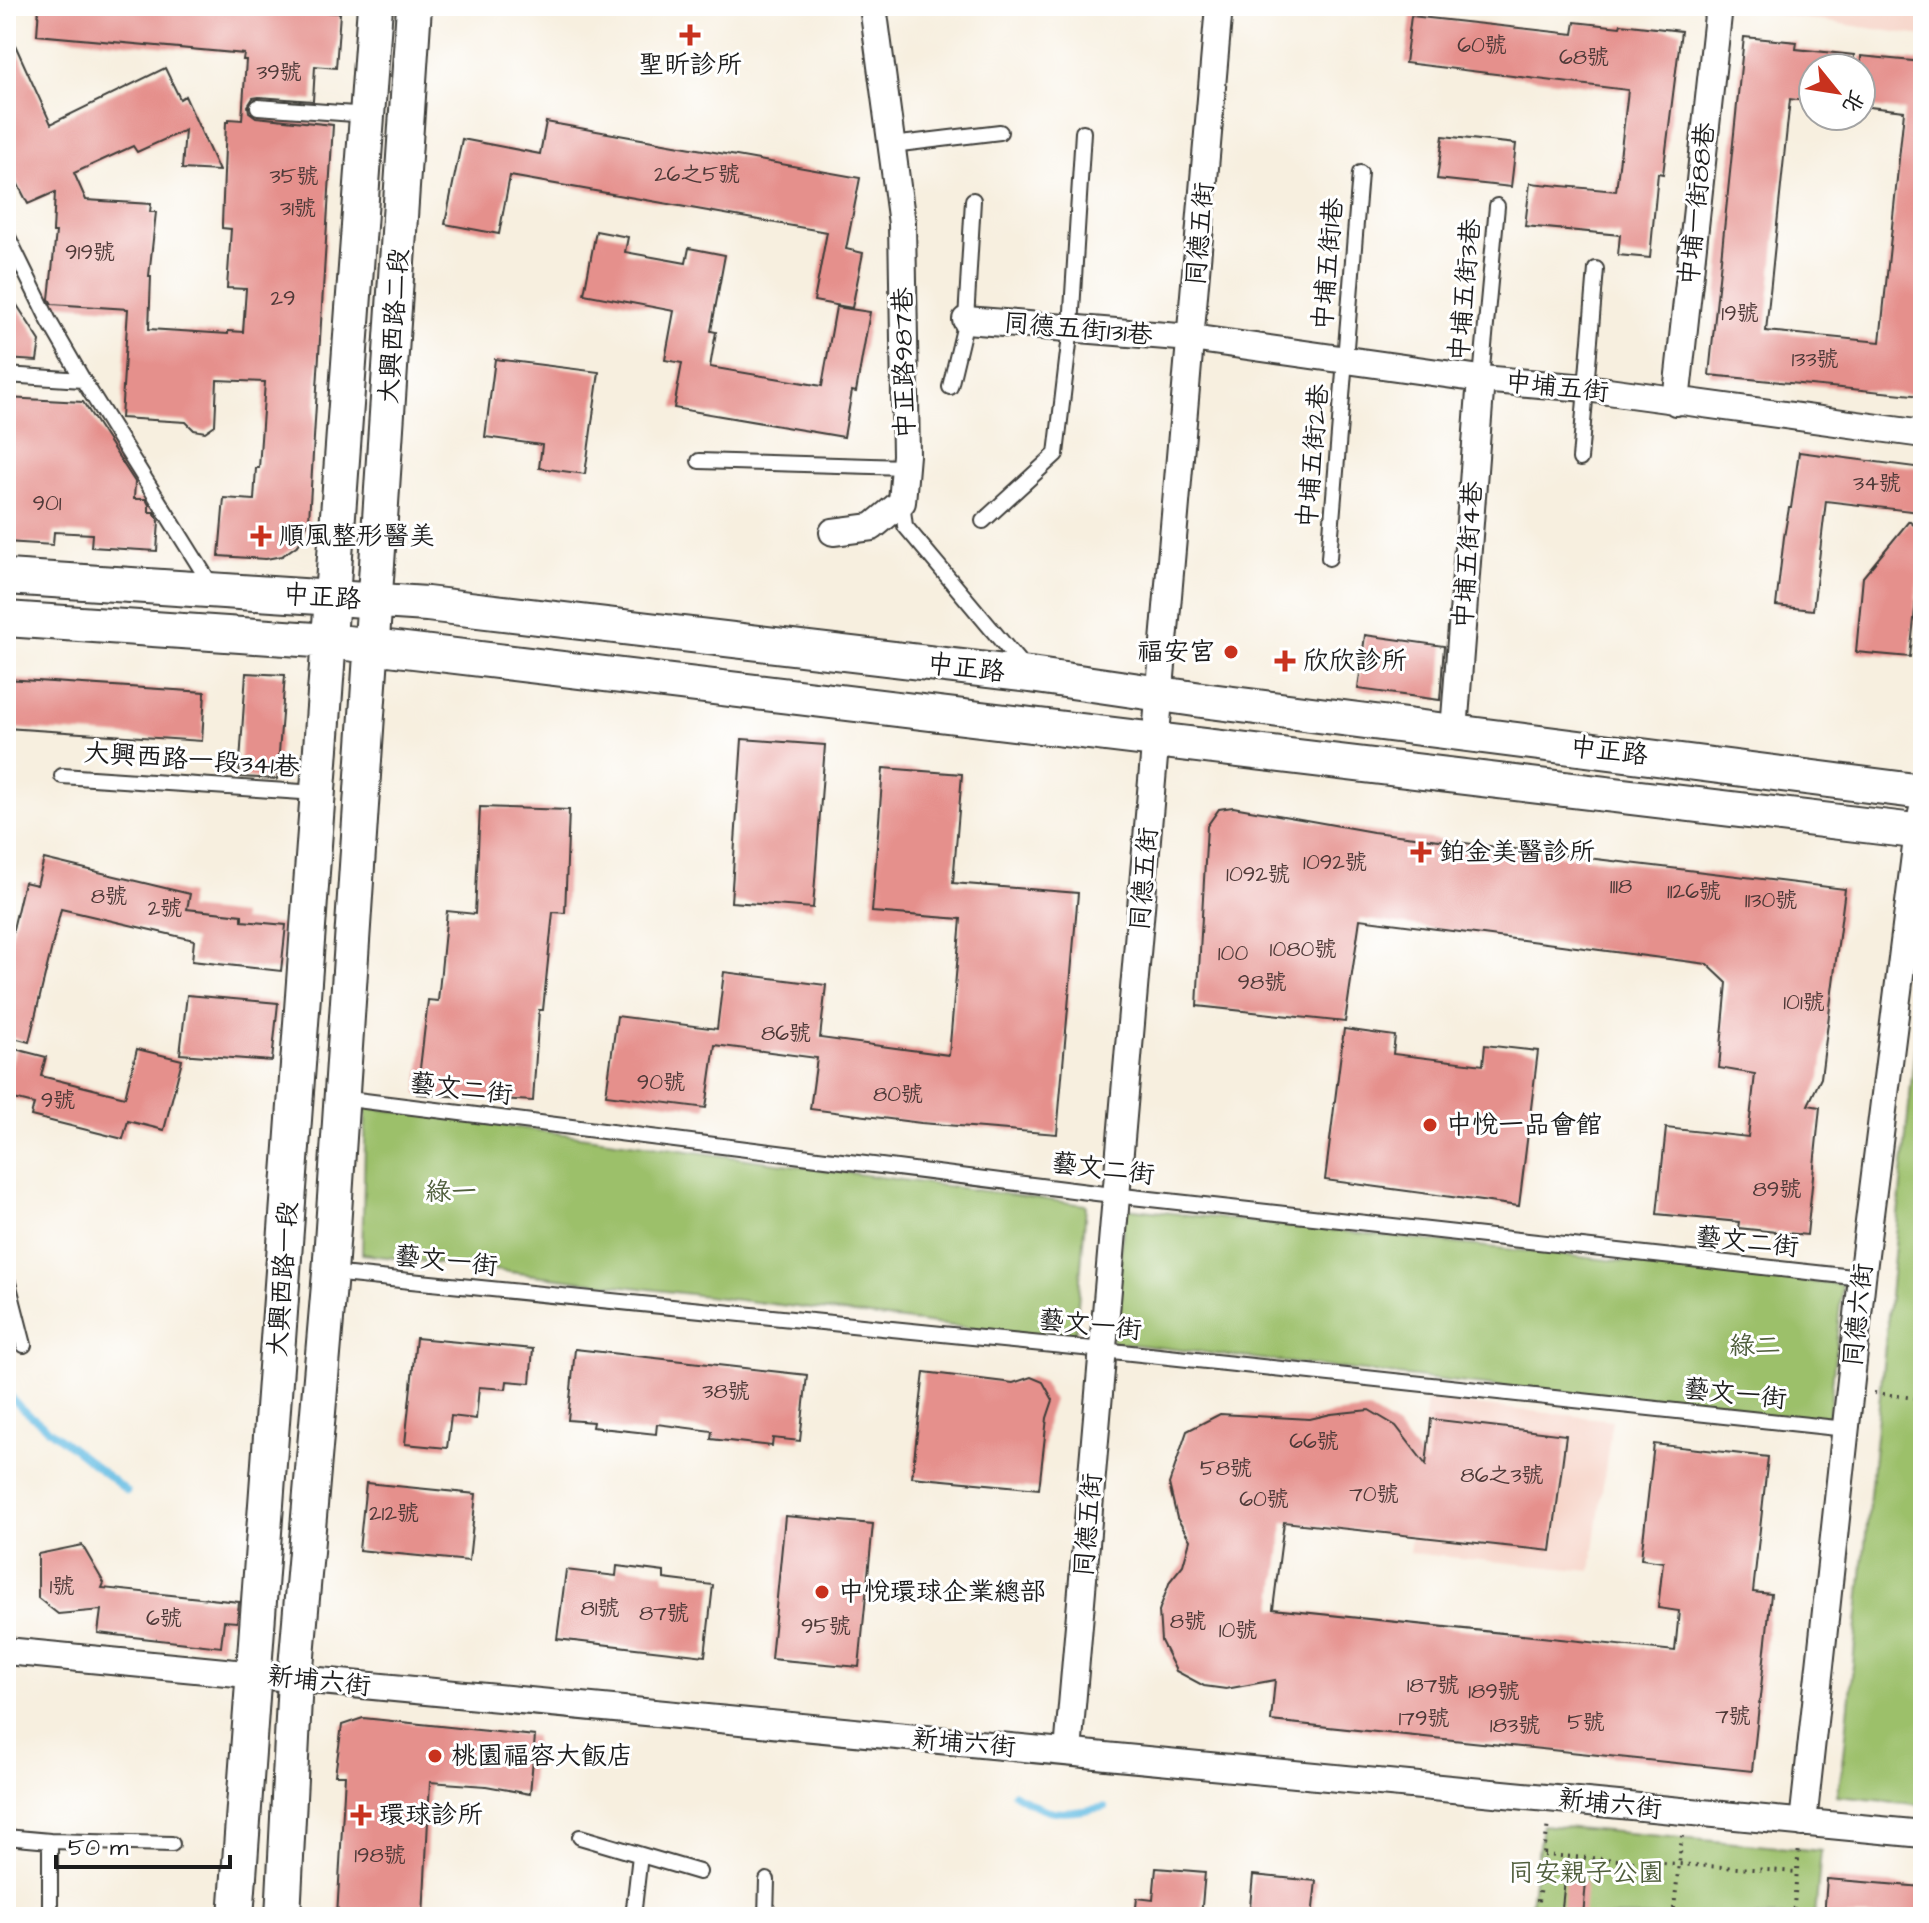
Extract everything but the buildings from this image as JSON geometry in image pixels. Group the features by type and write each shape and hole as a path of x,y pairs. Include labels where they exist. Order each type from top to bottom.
{"street":[{"name":"大興西路二段","path":"330,641 375,6"},
{"name":"大興西路二段","path":"371,646 414,6"},
{"name":"中正路987巷","path":"873,6 902,224 905,467 902,502"},
{"name":"同德五街","path":"1068,1752 1219,6"},
{"name":"中埔一街88巷","path":"1676,402 1719,6"},
{"name":"同德五街131巷","path":"966,320 1191,338"},
{"name":"中埔五街","path":"1191,338 1481,379 1586,388 1923,434"},
{"name":"中埔五街4巷","path":"1454,731 1481,379"},
{"path":"833,532 872,527 902,502"},
{"name":"中正路","path":"6,577 446,606 1030,675 1923,792"},
{"name":"中正路","path":"6,619 330,641 1156,741 1921,824"},
{"name":"大興西路一段","path":"236,1917 330,641"},
{"name":"大興西路一段","path":"283,1917 295,1679 330,1273 371,646"},
{"name":"同德六街","path":"1801,1835 1862,1278 1921,824"},
{"name":"新埔六街","path":"6,1651 1068,1752 1801,1835 1923,1834"}],"lane":[{"path":"258,107 368,115"},
{"path":"892,145 1000,132"},
{"path":"983,521 1056,454 1071,327 1083,132"},
{"name":"中埔五街1巷","path":"1345,358 1360,173"},
{"path":"950,387 966,320 973,200"},
{"name":"中埔五街3巷","path":"1481,379 1497,206"},
{"path":"6,233 49,321 83,380 214,590"},
{"path":"1580,459 1596,269"},
{"name":"中埔五街2巷","path":"1329,558 1345,358"},
{"path":"6,375 83,380"},
{"path":"699,461 905,467"},
{"name":"中正路987巷","path":"902,502 905,526 1030,675"},
{"name":"大興西路一段341巷","path":"62,776 319,793"},
{"name":"藝文二街","path":"340,1098 1116,1195 1862,1278"},
{"name":"藝文一街","path":"330,1273 1103,1350 1846,1429"},
{"path":"6,1275 24,1345"},
{"path":"6,1837 172,1844"},
{"path":"580,1837 699,1872"},
{"path":"50,1841 50,1917"},
{"path":"633,1917 640,1855"},
{"path":"766,1917 767,1880"}],"path":[{"path":"1871,1393 1923,1399"},
{"path":"1536,1917 1548,1823"},
{"path":"1793,1917 1801,1835"},
{"path":"1673,1917 1682,1836"},
{"path":"1544,1855 1797,1872"}],"shaded area":[{"path":"1923,6 1923,36 1733,8"},
{"path":"1427,1400 1612,1420 1591,1571 1409,1553"}],"green space":[{"path":"1923,966 1923,1805 1837,1796 1843,1764"},
{"name":"綠一","path":"366,1107 1086,1205 1075,1341 362,1254"},
{"name":"綠二","path":"1125,1208 1842,1285 1828,1425 1112,1342"},
{"name":"同安親子公園","path":"1542,1825 1821,1851 1815,1917 1529,1917"}],"waterway":[{"path":"6,1391 21,1408 127,1491"},
{"path":"1014,1793 1038,1807 1057,1812 1105,1807"}],"place":[{"name":"聖昕診所","path":"690,35"},
{"name":"順風整形醫美","path":"261,536"},
{"name":"福安宮","path":"1231,652"},
{"name":"欣欣診所","path":"1285,661"},
{"name":"鉑金美醫診所","path":"1421,852"},
{"name":"中悅一品會館","path":"1430,1125"},
{"name":"中悅環球企業總部","path":"822,1592"},
{"name":"桃園福容大飯店","path":"435,1756"},
{"name":"環球診所","path":"361,1815"}]}
